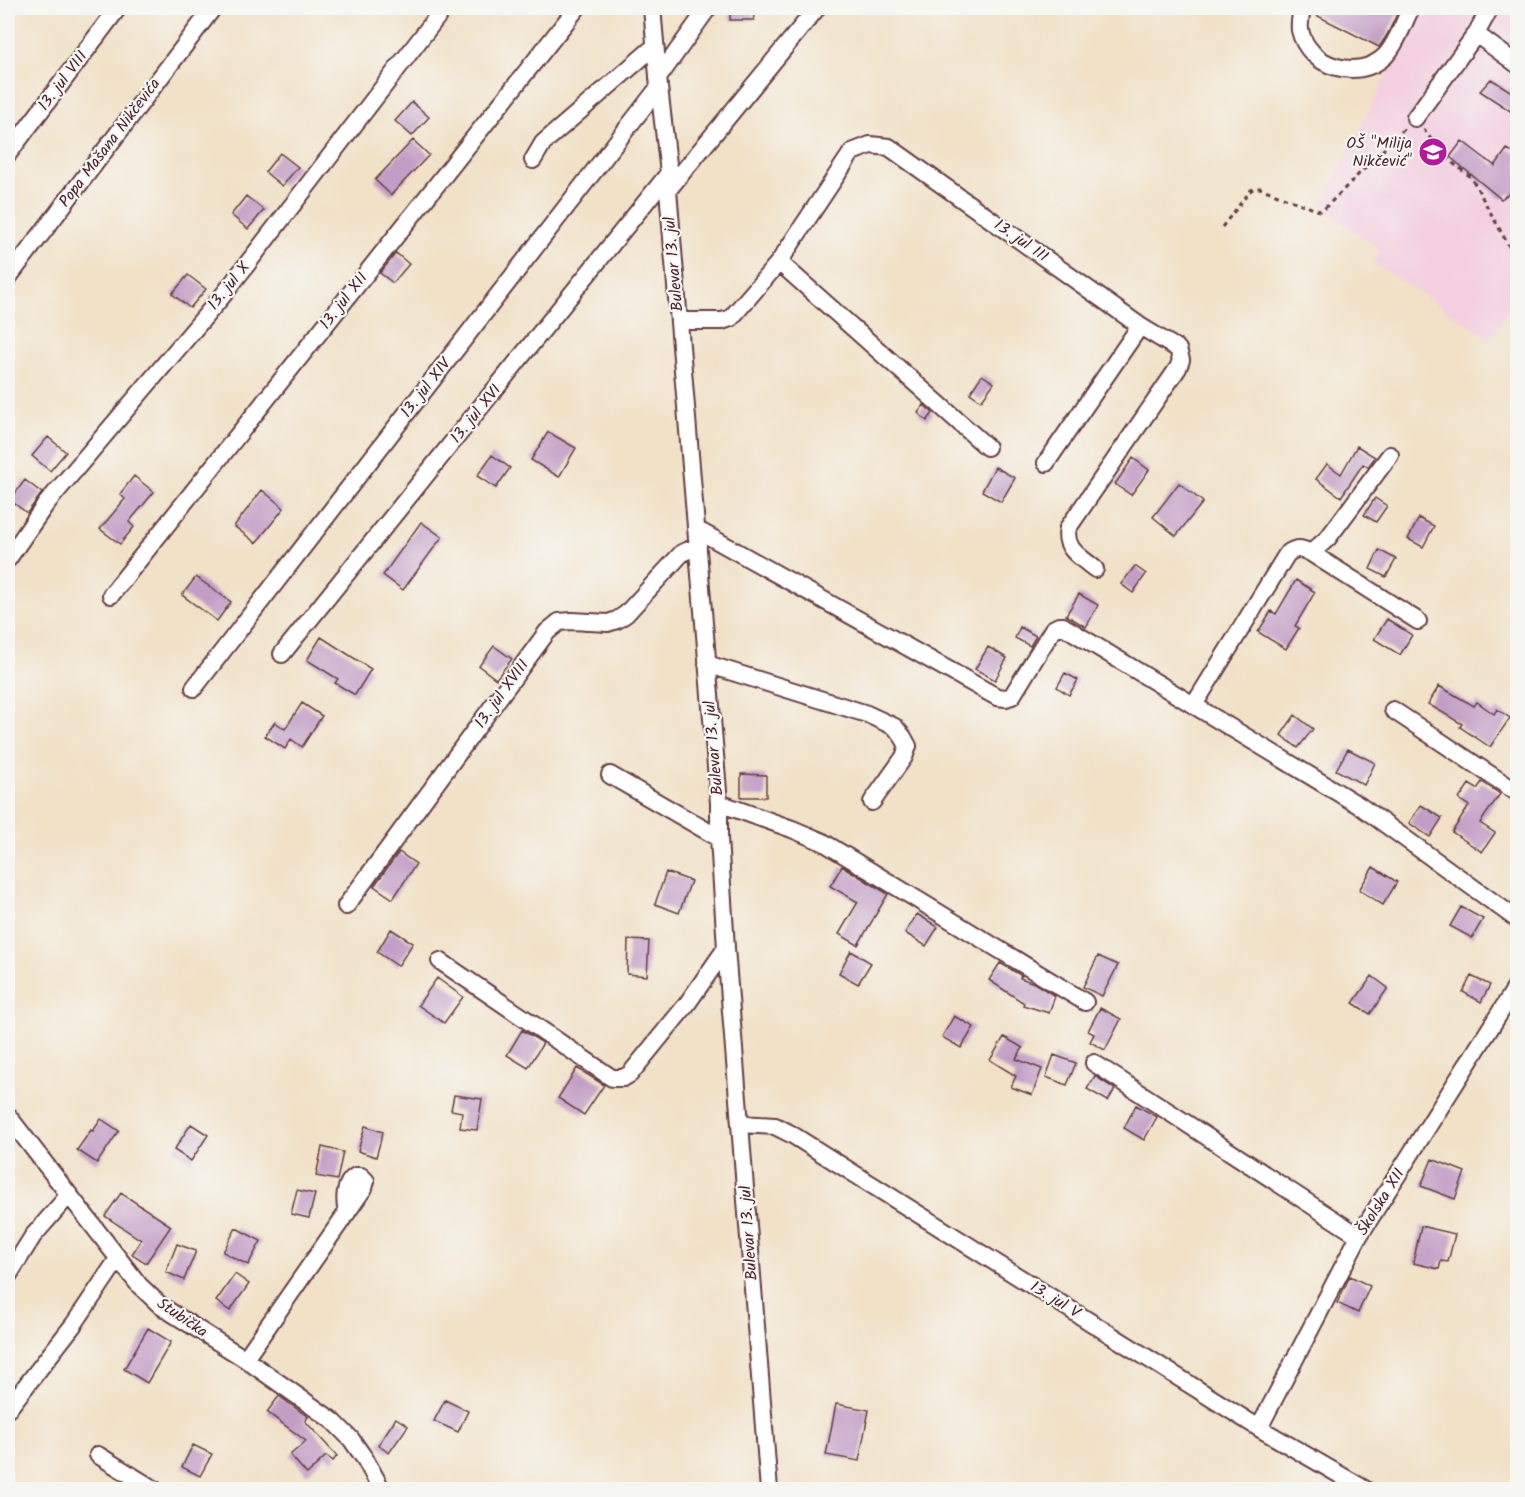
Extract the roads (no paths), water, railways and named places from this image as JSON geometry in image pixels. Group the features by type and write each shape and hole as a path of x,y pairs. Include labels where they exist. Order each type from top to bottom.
{"street":[{"name":"13. jul VIII","path":"8,154 117,8"},
{"name":"Popa Mašana Nikčevića","path":"8,279 213,8"},
{"name":"13. jul X","path":"8,559 46,504 224,294 444,8"},
{"name":"13. jul XII","path":"111,595 577,8"},
{"name":"Bulevar 13. jul","path":"652,8 669,173 668,190 719,803 726,948 769,1490"},
{"name":"13. jul XIV","path":"194,688 658,82 708,8"},
{"path":"668,190 817,8"},
{"path":"1302,8 1300,30 1310,49 1327,64 1340,69 1352,70 1363,69 1385,57 1391,50 1411,8"},
{"path":"1415,118 1476,34 1490,8"},
{"path":"1476,34 1518,65"},
{"path":"533,160 543,143 655,46"},
{"name":"13. jul III","path":"679,321 722,321 731,318 779,262 852,152 870,145 889,147 1140,326 1178,349 1181,360 1178,368 1068,528 1066,537 1072,550 1095,569"},
{"name":"13. jul XVI","path":"282,654 669,173"},
{"path":"779,262 987,447"},
{"path":"1046,463 1140,326"},
{"path":"1311,553 1328,538 1390,455"},
{"path":"696,529 997,697 1011,696 1053,629 1063,626 1360,806 1518,920"},
{"name":"13. jul XVIII","path":"346,906 547,632 560,622 608,623 626,615 682,553 698,546"},
{"path":"1194,705 1287,554 1293,549 1303,549 1311,553 1418,621"},
{"path":"707,664 867,714 895,727 908,746 904,757 872,802"},
{"path":"1393,710 1518,793"},
{"path":"610,776 719,838"},
{"path":"719,803 792,829 823,843 1085,1002"},
{"path":"440,961 612,1078 623,1078 630,1074 687,1004 726,948"},
{"name":"Školska XII","path":"1259,1428 1359,1236 1518,984"},
{"path":"1094,1063 1359,1236"},
{"name":"Stubička","path":"8,1116 139,1285 161,1306 245,1359 333,1421 366,1459 381,1490"},
{"name":"13. jul V","path":"741,1124 775,1126 791,1134 1259,1428 1366,1490"},
{"path":"8,1276 33,1236 68,1196"},
{"path":"245,1359 347,1213"},
{"path":"8,1409 74,1324 118,1259"},
{"path":"98,1455 155,1490"}],"place":[{"name":"OŠ \"Milija Nikčević\"","path":"1433,152"}]}
